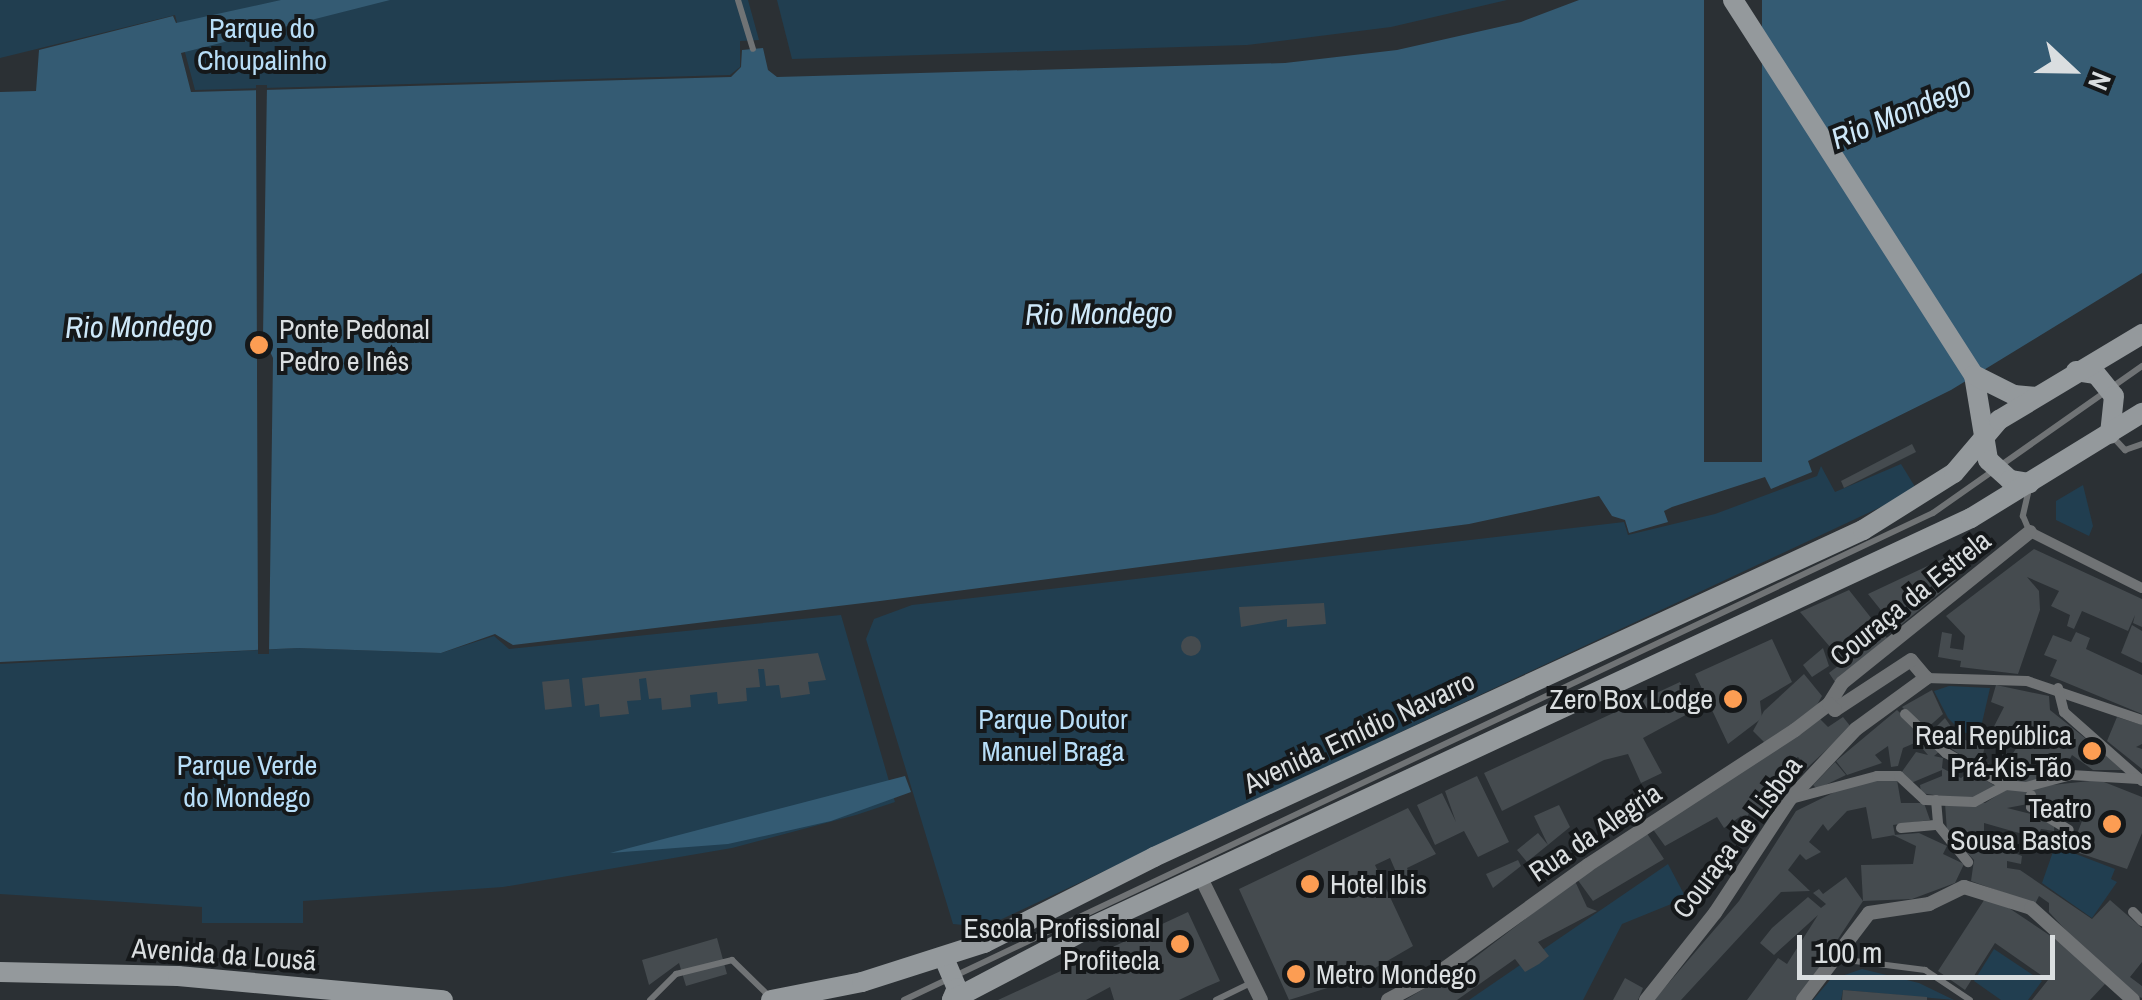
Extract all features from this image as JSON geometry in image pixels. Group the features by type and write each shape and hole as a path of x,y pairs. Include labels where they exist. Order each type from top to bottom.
{"main road":[{"path":"1733,0 1974,376 1983,436 1996,471 2030,482"},
{"path":"1974,376 2014,396 2036,397 2142,334"},
{"path":"2076,371 2096,374 2107,386 2115,407 2110,434"},
{"name":"Avenida Emídio Navarro","path":"772,1000 944,958 1863,530 1954,473 1983,436 2036,397"},
{"path":"952,1000 1200,876 1971,518 2142,414"},
{"path":"944,958 955,978 952,1000"},
{"name":"Avenida da Lousã","path":"0,972 178,976 443,1000"}],"street":[{"path":"2030,532 2142,588"},
{"name":"Couraça da Estrela","path":"1926,678 1911,660 1835,710 1829,704 1842,684 2030,532"},
{"path":"1926,678 2058,688 2142,720"},
{"name":"Couraça de Lisboa","path":"1646,1000 1715,913 1790,800 1856,729 1926,678"},
{"path":"2058,688 2064,712 2140,780"},
{"name":"Rua da Alegria","path":"1388,1000 1437,974 1829,704"},
{"path":"1905,714 1946,753 2006,785 2026,788 2072,775 2140,780"},
{"path":"1790,800 1877,776 1899,776 1914,795 1936,800 1974,802 2006,785"},
{"path":"2031,794 2031,808 2069,830"},
{"path":"1936,800 1938,825 1968,862"},
{"path":"1900,828 1938,825"},
{"path":"1200,876 1261,1000"},
{"path":"1802,1000 1869,913 1928,904 1964,887 2031,908 2133,1000"}],"lane":[{"path":"738,0 752,49"},
{"path":"904,1000 1162,874 1933,513 1996,471 2107,386 2142,366"},
{"path":"2110,434 2125,450 2142,444"},
{"path":"2030,482 2023,516 2030,532"},
{"path":"1829,962 1861,957 1925,970 1970,1000"},
{"path":"650,1000 676,974 732,960 772,1000"},
{"path":"1221,999 1252,983"}],"green space":[{"name":"Parque do Choupalinho","path":"0,0 748,0 759,40 740,41 740,67 730,75 195,90 175,15 0,58"},
{"path":"777,0 1507,0 1391,27 1247,45 792,59"},
{"name":"Parque Doutor Manuel Braga","path":"1901,464 1917,490 985,927 953,924 866,639 874,619 912,605 1624,522 1628,535 1715,514 1817,476 1821,466 1835,492"},
{"path":"2083,485 2093,526 2089,536 2056,520 2056,501"},
{"name":"Parque Verde do Mondego","path":"841,615 895,802 856,815 732,848 503,887 303,901 303,923 202,923 202,907 0,894 0,664 298,648 441,653 494,636 509,649"},
{"path":"1949,686 1990,688 1979,736 1962,732 1948,718 1934,691"},
{"path":"2055,846 2115,869 2111,879 2117,882 2092,918 2042,883"},
{"path":"1668,864 1686,898 1622,924 1583,1000 1469,1000"},
{"path":"1994,949 2042,981 2028,1000 2001,1000 1974,981"},
{"path":"1862,969 1919,983 1954,1000 1843,990 1841,1000 1813,1000 1830,980"}],"water":[{"name":"Rio Mondego","path":"281,0 390,0 181,53 191,92 731,77 741,67 742,50 763,48 768,70 777,77 1285,63 1397,50 1521,22 1579,0 2142,0 2142,273 1951,390 1808,461 1812,472 1771,489 1765,477 1672,507 1664,511 1668,522 1629,533 1625,520 1612,516 1599,496 1469,524 880,601 513,645 495,634 441,653 298,648 0,662 0,92 36,91 39,50 173,16 176,23"},
{"path":"905,776 911,792 831,821 728,844 610,853"}],"pier":[{"path":"1704,0 1762,0 1762,462 1704,462"},
{"name":"Ponte Pedonal Pedro e Inês","path":"256,85 267,85 263,337 273,358 269,654 258,654"}],"building":[{"path":"1912,444 1916,452 1844,488 1841,481"},
{"path":"1987,538 1994,547 1952,573 1956,580 1896,629 1868,594"},
{"path":"2034,549 2142,599 2142,627 2133,623 2135,615 2128,631 2082,611 2074,629 2067,626 2070,615 2051,606 2059,591 2027,577 2039,591 2040,610 2018,674 1960,667 1961,661 1938,657 1942,632 1952,634 1950,648 1963,650 1965,636 1946,616"},
{"path":"1849,590 1887,638 1835,682 1829,673 1843,662 1800,612"},
{"path":"1324,603 1326,624 1287,627 1287,619 1241,627 1239,607"},
{"path":"2132,625 2142,631 2142,663 2121,653"},
{"path":"2076,632 2090,638 2086,649 2142,675 2142,714 2050,676 2057,660 2044,655 2053,635 2071,642"},
{"path":"1191,636 1201,646 1191,656 1181,646"},
{"name":"Zero Box Lodge","path":"1772,639 1792,682 1760,701 1762,718 1728,744 1695,674"},
{"path":"1823,648 1829,666 1812,677 1803,665"},
{"path":"818,653 826,680 808,682 810,694 781,698 779,685 766,686 764,669 758,669 760,687 746,688 747,701 718,704 717,692 690,695 691,707 662,710 661,698 649,699 646,678 639,679 641,700 627,701 629,714 600,717 599,704 585,706 582,678"},
{"path":"1804,674 1822,696 1813,712 1765,743 1753,731 1764,711"},
{"path":"569,679 572,707 545,710 542,682"},
{"path":"1680,682 1693,711 1643,738 1662,773 1641,783 1628,754 1604,760 1502,811 1484,773"},
{"path":"1996,685 2049,696 2050,710 2125,770 2093,770 2072,755 2061,776 2026,786 1997,779 1929,734 1945,718 1959,738 1985,746 1981,762 2004,767 2019,744 2046,744 2051,736 2041,729 2037,738 2019,731 2011,744 1989,736 2004,707 1991,702"},
{"path":"1932,690 1943,714 1925,730 1902,707"},
{"path":"1897,710 1940,751 1934,756 1943,758 1942,768 1961,778 1970,771 1997,787 1972,801 1921,793 1920,785 1942,776 1942,770 1911,783 1901,773 1916,752 1928,755 1917,742 1903,748 1898,766 1891,767 1888,746 1875,755 1882,763 1847,775 1836,761"},
{"path":"1843,717 1851,727 1807,768 1798,757 1784,765 1794,781 1761,813 1754,804 1745,821 1741,816 1724,828 1717,817 1665,846 1652,828 1820,719 1828,727"},
{"path":"2117,717 2142,725 2142,744 2136,747 2142,749 2142,769 2107,741"},
{"path":"1835,762 1846,775 1817,789 1813,785"},
{"path":"1477,776 1509,842 1478,857 1464,831 1435,845 1417,805 1442,793 1456,822 1445,791"},
{"path":"1897,780 1901,803 1924,803 1930,820 1893,825 1895,835 1872,839 1866,807 1847,811 1828,831 1823,824 1809,842 1821,852 1806,860 1800,854 1788,870 1810,891 1781,892 1681,1000 1654,1000 1739,901 1796,811 1857,781"},
{"name":"Teatro Sousa Bastos","path":"2099,780 2142,797 2142,833 2127,869 2061,847 2064,839 2074,842 2082,821 2034,802 2033,787"},
{"path":"2007,789 2029,789 2028,804 2007,808 2055,820 2054,831 2041,829 2037,838 1984,823 1984,840 1992,837 1997,846 2022,856 2021,864 2007,861 2007,868 2020,870 2092,919 2110,900 2142,928 2142,962 2130,977 2142,986 2142,998 2119,988 2039,896 2035,904 1971,881 1974,860 1947,832 1945,803 1985,803"},
{"path":"1559,805 1570,827 1548,845 1534,816"},
{"path":"1408,808 1436,854 1407,868 1415,889 1405,893 1390,858 1375,865 1413,946 1356,979 1289,1000 1239,889"},
{"path":"1646,832 1664,859 1593,901 1577,879"},
{"path":"1538,833 1548,845 1527,862 1517,850"},
{"path":"1919,833 1947,846 1943,854 1964,864 1955,883 1912,899 1863,901 1861,865 1913,864 1916,846 1893,835"},
{"path":"1518,860 1521,866 1493,888 1486,874"},
{"path":"1846,877 1863,901 1798,1000 1747,1000 1778,958 1787,964 1818,915 1774,955 1760,943 1808,897 1821,908 1826,904 1813,893 1819,889 1823,894"},
{"path":"1575,881 1587,907 1597,911 1538,942 1549,956 1539,964 1525,972 1515,959 1457,1000 1405,1000 1469,962"},
{"path":"1988,894 2094,965 2105,984 2090,1000 2032,1000 2048,980 1995,943 1965,990 1938,971"},
{"path":"1188,912 1220,981 1179,1000 1114,1000 1110,987 1086,1000 998,1000"},
{"path":"717,938 727,974 686,986 679,963 649,985 642,960"},
{"path":"1625,978 1643,988 1638,1000 1613,1000"},
{"path":"1843,990 1927,997 1927,1000 1842,1000"}],"place":[{"name":"Ponte Pedonal Pedro e Inês","path":"259,345"},
{"name":"Zero Box Lodge","path":"1733,699"},
{"name":"Real República Prá-Kis-Tão","path":"2092,751"},
{"name":"Teatro Sousa Bastos","path":"2112,824"},
{"name":"Hotel Ibis","path":"1310,884"},
{"name":"Escola Profissional Profitecla","path":"1180,944"},
{"name":"Metro Mondego","path":"1296,974"}]}
